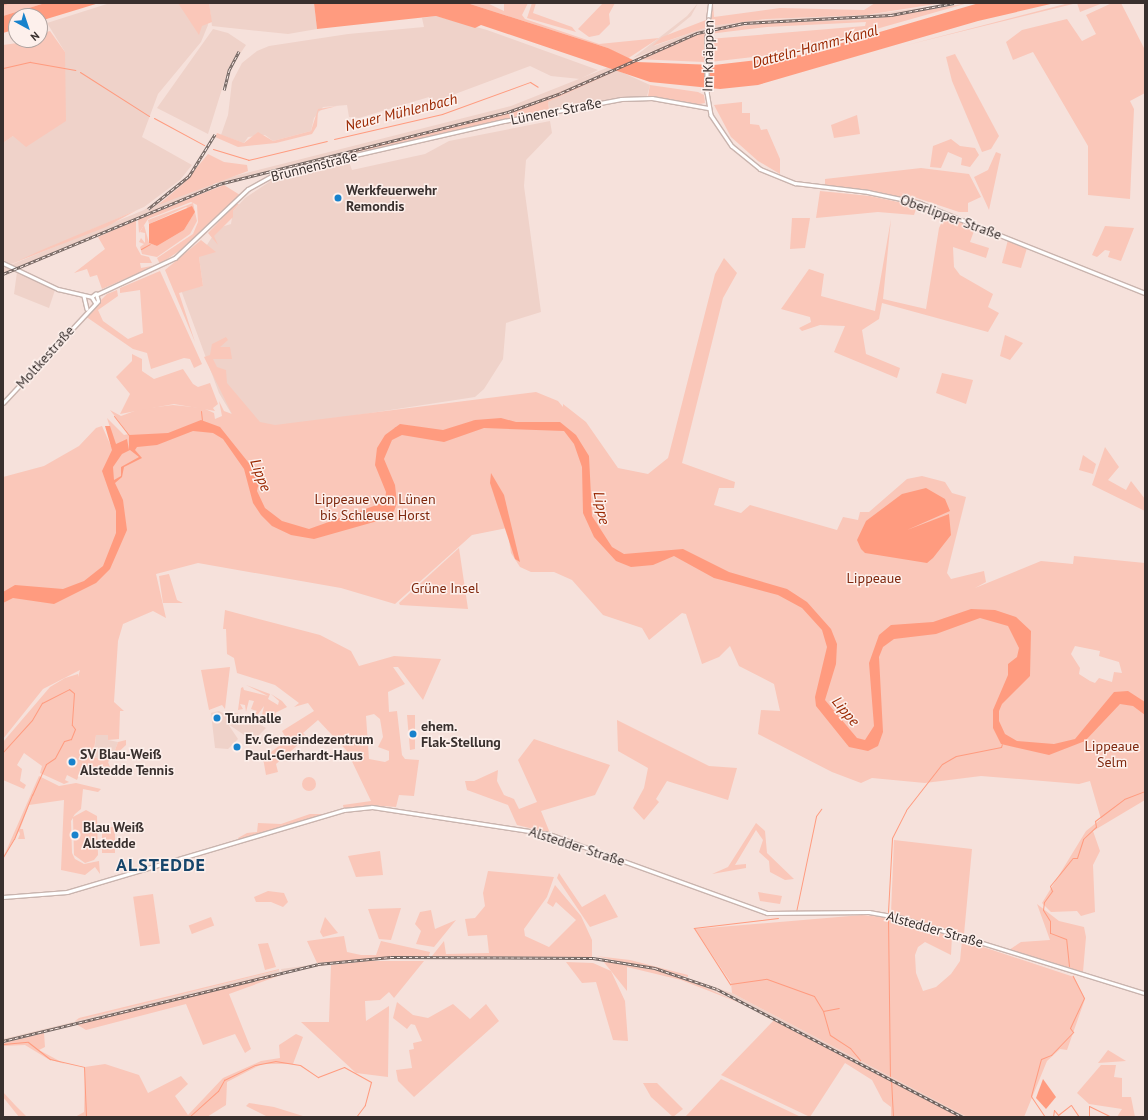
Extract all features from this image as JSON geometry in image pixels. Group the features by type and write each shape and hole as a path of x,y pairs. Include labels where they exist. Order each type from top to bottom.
{"street":[{"name":"Im Knäppen","path":"709,108 707,92 707,36 710,3"},
{"name":"Lünener Straße","path":"404,144 621,99 652,98 709,108"},
{"name":"Oberlipper Straße","path":"709,108 732,146 775,176 804,185 868,192 920,203 1145,293"},
{"name":"Brunnenstraße","path":"93,300 108,290 160,267 190,246 242,196 277,173 404,144"},
{"path":"3,263 58,289 84,295 93,300"},
{"path":"84,295 87,310"},
{"name":"Brunnenstraße","path":"93,300 98,296"},
{"name":"Moltkestraße","path":"3,403 81,317 93,300"},
{"name":"Alstedder Straße","path":"3,897 67,892 344,810 372,807 550,834 767,913 869,912 902,918 1145,993"}],"shaded area":[{"path":"45,3 99,3 48,19 48,8 29,8"},
{"path":"110,3 204,3 208,25 201,42 158,94 142,137 192,165 180,180 144,207 11,264 3,260 3,143 13,136 63,67 65,52 48,23"},
{"path":"209,3 314,3 317,29 288,34 212,26"},
{"path":"314,3 467,3 608,48 637,62 714,65 801,55 979,3 1055,3 978,21 758,85 720,89 650,82 481,25 475,28 436,16 317,29"},
{"path":"698,3 691,16 654,46 710,26 744,21 866,15 960,3 866,20 732,27 690,37 633,58 687,16"},
{"path":"8,14 8,31 3,33 3,16"},
{"path":"436,16 487,30 598,70 580,79 551,76 530,66 431,103 429,97 359,118 349,117 347,105 323,107 314,118 311,131 273,141 265,135 248,137 244,143 221,135 228,115 232,82 242,63 257,51 269,46 348,34 424,27 422,18"},
{"path":"213,29 228,33 246,45 227,73 208,134 157,108"},
{"path":"609,67 612,71 589,82 508,113 220,185 215,181 511,106"},
{"path":"617,70 650,85 647,96 549,109 548,102"},
{"path":"550,121 552,133 526,160 524,186 541,312 506,323 503,359 484,389 475,397 273,428 234,418 219,393 181,290 203,286 199,257 218,228 231,224 233,211 245,198 275,178 348,159 352,170 425,154 449,141"},
{"path":"195,167 183,184 157,204 211,182 215,187 3,276 3,268 144,210 172,191"},
{"path":"192,206 195,212 184,230 157,246 149,243 149,224"},
{"path":"17,272 55,290 49,308 14,294"},
{"path":"501,418 516,422 560,422 576,435 589,456 592,516 612,547 624,554 683,549 729,572 787,589 807,602 831,629 837,644 836,664 825,700 857,738 865,740 874,726 869,663 879,635 891,625 933,622 971,609 995,610 1016,617 1031,631 1030,676 1002,704 999,711 999,721 1005,734 1017,741 1054,744 1075,739 1114,692 1128,691 1145,702 1145,715 1133,706 1120,704 1085,741 1049,755 1001,744 993,728 993,710 1008,675 1008,664 1017,657 1019,648 1008,626 980,618 936,634 894,639 883,647 879,657 883,732 878,746 868,751 849,747 816,706 815,697 827,647 822,630 802,608 778,595 714,578 674,556 653,565 631,567 616,561 594,537 583,513 582,467 574,444 564,431 484,428 444,442 402,435 392,440 384,459 395,485 397,503 394,511 381,520 314,539 291,535 272,526 261,515 253,503 244,469 223,439 213,433 193,431 157,445 137,447 135,450 142,458 124,467 122,477 115,483 123,500 127,530 110,569 96,583 54,604 13,598 3,603 3,592 15,585 63,589 84,581 103,566 116,533 116,511 102,471 112,450 105,426 110,426 116,444 127,439 129,450 129,435 168,433 201,420 220,427 260,477 257,491 265,508 282,521 309,529 385,502 386,492 375,465 377,448 385,435 400,424 443,430 475,420","holes":["130,450 139,457 121,467 121,476 114,480 113,467 122,454"]},
{"path":"491,473 504,495 520,562 515,559 490,483"},
{"path":"926,488 945,499 950,511 907,530 949,514 951,535 933,558 927,563 865,553 861,549 857,540 866,521 902,494"},
{"path":"219,711 228,716 231,712 244,715 266,728 253,741 228,724 238,739 228,749 215,748 211,713"},
{"path":"96,735 108,735 108,740 118,742 115,750 102,760 94,757"},
{"path":"429,956 352,961 282,972 281,969 369,957"},
{"path":"432,956 535,956 592,957 430,958"},
{"path":"594,957 651,966 732,993 967,1117 960,1117 727,996 660,971"},
{"path":"279,970 280,974 76,1024 75,1021"},
{"path":"73,1022 73,1025 3,1043 3,1039"},
{"path":"1043,1079 1056,1097 1046,1109 1036,1098"}],"green space":[{"path":"3,3 45,3 29,8 8,8 8,14 3,16"},
{"path":"178,3 209,3 212,22 202,26 199,35"},
{"path":"467,3 487,3 504,11 504,3 528,3 522,15 525,19 599,44 659,38 627,59 608,48"},
{"path":"532,3 536,3 533,13 572,27 576,32 527,18"},
{"path":"603,3 615,3 609,14 610,24 599,35 589,37 578,29"},
{"path":"713,3 714,17 780,8 864,10 875,3 942,3 866,15 767,19 710,26"},
{"path":"968,3 795,52 710,62 709,39 865,26 866,22 767,27 709,34 721,29 767,23 866,20"},
{"path":"1069,3 1077,3 907,45"},
{"path":"1077,3 1103,3 1080,12"},
{"path":"1112,3 1121,3 1145,50 1145,93 1130,101 1134,109 1130,199 1088,195 1088,146 1033,52 1013,60 1006,42 1022,30 1067,19 1082,41 1096,34 1086,15"},
{"path":"706,20 705,28 652,46 662,37"},
{"path":"50,31 65,52 66,121 26,147 13,136 3,143 3,45 8,44 8,48 48,48 48,32"},
{"path":"705,32 704,62 635,59 667,45"},
{"path":"955,54 999,136 991,149 982,152 952,81 946,57"},
{"path":"612,71 614,72 548,102 549,109 344,155 342,153 508,113"},
{"path":"650,85 698,92 704,95 705,103 694,105 648,96"},
{"path":"742,102 742,113 750,113 750,124 759,125 761,130 767,129 780,159 780,174 758,161 731,137 714,105"},
{"path":"337,106 318,111 317,126 312,134 276,143 238,147 215,137 217,133 244,143 258,132 273,141 311,131 318,109"},
{"path":"857,115 860,134 834,138 831,125"},
{"path":"951,139 960,146 975,148 979,155 970,167 961,165 962,158 948,152 941,168 930,167 933,146"},
{"path":"996,152 1001,154 989,210 974,177 988,170"},
{"path":"208,154 224,162 247,165 248,171 158,205 183,184"},
{"path":"921,168 969,174 981,197 968,203 968,212 959,212 899,192 921,201 825,185 825,179"},
{"path":"224,185 240,195 185,247 160,264 157,258 193,234 198,222 197,205 191,202 148,219 139,233 138,219"},
{"path":"820,191 870,196 917,206 914,215 878,212 816,218"},
{"path":"193,203 195,212 186,207 149,224 148,220"},
{"path":"236,204 239,204 233,211 233,217 214,236 218,245 208,233"},
{"path":"137,210 106,227 11,264 44,249"},
{"path":"195,212 197,221 190,234 157,257 142,254 140,247 144,244 139,242 141,238 145,243 145,233 140,232 144,225 149,243 157,246 184,230"},
{"path":"946,213 994,234 993,237 974,231 970,242 989,248 986,258 953,247 954,267 960,275 993,294 988,307 999,313 988,332 882,303 879,319 862,330 866,354 900,368 897,378 834,352 845,326 820,325 802,331 799,328 811,322 810,317 781,309 809,269 824,274 821,296 875,311 891,219 883,299 926,309 939,228"},
{"path":"792,218 810,218 805,248 790,249"},
{"path":"136,220 136,246 141,255 149,257 152,263 140,263 141,268 157,265 102,289 97,275 90,277 87,269 74,273 105,249 98,237"},
{"path":"1105,226 1134,228 1121,261 1108,257 1110,251 1105,250 1097,257 1092,255"},
{"path":"201,240 216,252 199,257 203,286 179,293 195,342 165,270"},
{"path":"1008,240 1027,248 1021,268 1002,263"},
{"path":"724,258 737,273 723,298 682,463 735,482 734,488 719,488 714,505 741,513 750,505 837,530 843,517 858,520 860,512 869,512 907,479 922,476 945,482 952,493 966,497 947,573 951,579 984,571 986,582 975,588 1041,561 1073,564 1074,556 1145,563 1145,800 1093,831 1100,851 1093,865 1095,912 1081,916 1077,911 1051,912 1042,903 1086,831 1101,819 1090,781 1079,784 981,776 925,783 872,778 861,783 832,772 758,734 761,710 780,711 774,684 739,666 730,646 719,657 702,664 686,614 682,613 649,640 642,628 603,615 572,580 554,572 531,572 520,567 511,553 507,528 472,535 395,604 341,588 198,563 156,574 166,618 153,611 123,624 118,641 114,702 124,711 120,711 119,739 108,740 108,735 96,735 94,757 102,760 115,750 118,742 126,740 126,745 108,762 111,770 83,765 77,780 67,775 65,780 69,782 64,784 40,773 42,766 24,753 17,765 22,769 20,781 26,785 24,789 3,780 3,742 50,687 65,678 78,674 78,677 80,670 43,689 3,739 3,477 44,466 79,446 96,428 102,426 111,446 115,443 107,418 124,435 129,434 110,410 121,416 140,409 173,405 203,408 214,413 215,419 222,416 219,401 224,411 232,414 204,357 210,355 212,344 226,337 228,340 220,347 230,347 232,359 213,359 217,367 226,370 227,383 260,422 275,425 536,392 558,401 563,407 563,404 586,422 618,468 648,474 668,458 715,274","holes":["1075,646 1100,651 1099,656 1119,662 1122,673 1114,672 1112,682 1099,678 1095,683 1079,674 1080,668 1071,654"]},
{"path":"160,271 202,364 194,368 190,359 184,358 151,369 147,353 133,349 85,316 107,294 117,290 118,296 98,310 103,321 128,339 143,333 140,290 120,293 120,288"},
{"path":"1005,335 1023,343 1010,360 1000,356"},
{"path":"132,354 142,359 142,371 154,379 183,369 193,384 198,387 210,383 218,404 213,408 215,411 174,404 120,414 130,394 116,377 132,361"},
{"path":"942,373 973,380 966,404 936,393"},
{"path":"1105,447 1119,467 1108,480 1126,490 1131,481 1145,499 1145,511 1092,485"},
{"path":"1083,455 1096,464 1093,474 1079,470"},
{"name":"Grüne Insel","path":"459,548 468,609 400,605 399,603"},
{"path":"169,574 177,600 183,603 163,603 159,576"},
{"path":"225,610 320,635 351,651 359,666 394,656 441,659 423,700 398,667 393,667 405,684 388,692 389,712 397,711 402,755 405,759 419,760 414,796 399,795 396,807 369,805 344,810 343,805 371,801 347,751 318,720 303,733 307,737 276,764 278,772 266,775 263,758 287,740 282,731 314,711 308,703 294,707 299,703 275,685 237,673 234,658 227,654 226,629 223,629","holes":["374,714 380,719 383,737 378,747 389,751 389,760 385,762 369,759 366,716"]},
{"path":"230,667 225,709 222,705 209,710 201,670"},
{"path":"246,685 270,694 268,699 278,705 279,701 271,694 282,701 287,707 275,713 277,718 272,714 266,724 263,721 267,717 262,715 264,706 256,717 253,715 257,711 251,709 254,701 249,700 246,712 245,705 240,704 243,709 238,710 241,688 243,687 244,690 268,696"},
{"path":"407,715 415,715 415,749 410,750"},
{"path":"617,720 709,766 737,768 728,800 667,781 656,799 659,802 644,820 633,808 644,788 648,768 618,751"},
{"path":"534,739 610,765 595,795 541,811 550,833 517,825 508,805 467,790 465,781 474,781 498,770 497,781 504,795 514,799 519,809 537,802 518,760"},
{"path":"39,776 59,786 76,783 101,789 98,792 83,789 81,809 73,817 86,810 97,816 98,855 94,860 85,863 74,855 73,818 71,821 72,853 75,859 84,864 99,861 100,874 95,867 85,875 61,870 64,800 29,805 20,829 23,829 25,839 18,839 20,834 19,831 3,858"},
{"path":"306,777 312,777 316,781 316,787 312,791 306,791 302,787 302,781"},
{"path":"310,814 322,814 323,817 239,842 238,838 247,833 257,832 258,823 281,824"},
{"path":"756,823 765,831 767,853 794,879 785,880 770,872 769,861 759,852 763,840 756,830 735,865 746,864 746,868 712,874 728,867"},
{"name":"Blau Weiß Alstedde","path":"102,827 115,827 115,853 102,853"},
{"path":"894,840 972,849 964,934 891,913"},
{"path":"380,851 383,875 356,877 348,856"},
{"path":"488,871 554,877 547,897 524,929 525,936 549,947 576,920 556,902 553,907 547,903 555,885 581,916 592,940 592,957 432,956 444,941 446,954 489,953 487,935 468,936 465,919 475,918 485,906 483,893"},
{"path":"559,873 582,907 605,894 618,917 590,927 557,878"},
{"path":"268,891 284,893 288,902 283,907 271,902 256,902 254,897"},
{"path":"758,892 782,896 780,904 760,901"},
{"path":"153,894 160,944 140,946 133,897"},
{"path":"1037,904 1059,921 1084,927 1086,937 1083,972 1009,950 1021,942 1050,940"},
{"path":"401,908 391,940 379,939 368,909"},
{"path":"431,910 435,929 456,920 434,947 416,944 421,931 415,924 420,912"},
{"path":"862,915 892,918 952,936 951,955 925,942 918,947 915,955 916,973 923,991 936,987 951,974 960,961 962,940 1074,977 1085,999 1067,1050 1060,1049 1047,1061 1024,1117 967,1117 732,993 731,983 695,929"},
{"path":"211,917 214,925 192,934 189,926"},
{"path":"325,917 338,933 323,937 320,932"},
{"path":"344,936 347,952 361,955 376,955 381,941 430,952 429,956 317,963 307,941"},
{"path":"268,943 276,967 265,970 258,944"},
{"path":"596,956 630,960 688,975 688,977"},
{"path":"367,961 424,961 394,998 389,992 380,1000 365,1001 366,1021 389,1006 388,1077 356,1073 301,1022 329,1022 331,965"},
{"path":"603,961 660,971 695,983 745,1005 681,980 627,967 627,991"},
{"path":"566,962 593,963 611,971 625,1001 628,1041 613,1040 596,982 582,983"},
{"path":"279,970 75,1021 79,1018"},
{"path":"272,974 281,975 229,994 251,1049 245,1053 235,1034 203,1045 186,1004 86,1030 76,1024"},
{"path":"397,1002 413,1015 428,1018 453,1004 470,1019 486,1004 499,1021 414,1097 398,1081 396,1070 412,1068 409,1050 414,1049 413,1043 422,1041 415,1025 411,1024 407,1029 393,1018"},
{"path":"774,1020 960,1117 891,1117 891,1107 883,1101 872,1080 845,1063 810,1117 721,1075"},
{"path":"44,1033 45,1047 39,1050 65,1064 48,1059 25,1045 3,1046 3,1043"},
{"path":"296,1034 303,1037 293,1064 262,1064 227,1082 226,1105 207,1117 75,1117 84,1112 85,1067 105,1064 139,1075 148,1093 181,1076 188,1084 175,1096 188,1115 223,1078 261,1061 280,1058 279,1045"},
{"path":"1108,1050 1126,1061 1098,1063"},
{"path":"1101,1065 1116,1065 1114,1077 1122,1078 1122,1097 1131,1097 1135,1117 1117,1117 1122,1109 1089,1104 1077,1093"},
{"path":"721,1079 801,1117 685,1117"},
{"path":"643,1083 657,1083 683,1109 673,1117 651,1097"},
{"path":"3,1092 27,1117 19,1117 3,1097"},
{"path":"249,1103 274,1107 303,1116 268,1117 246,1106"}],"waterway":[{"path":"3,4 7,3"},
{"name":"Neuer Mühlenbach","path":"3,68 30,62 75,70"},
{"name":"Neuer Mühlenbach","path":"80,72 149,116"},
{"name":"Neuer Mühlenbach","path":"334,139 442,114 530,82 538,87"},
{"name":"Neuer Mühlenbach","path":"154,118 204,145"},
{"name":"Neuer Mühlenbach","path":"213,149 248,160 327,141"},
{"path":"141,249 150,244"},
{"path":"201,411 202,420"},
{"path":"114,416 129,435"},
{"path":"3,752 32,720 42,703 69,689 74,693 72,725 75,729 71,739 64,741 55,758 46,764 32,795"},
{"path":"888,912 892,838 906,810 942,764 956,756 1001,747 1002,744"},
{"path":"1069,966 1066,939 1050,933 1050,921 1043,910 1044,902 1052,891 1050,886 1073,858 1077,858 1083,839 1096,827 1095,821 1124,799 1145,791"},
{"path":"14,839 32,795"},
{"path":"796,912 816,816 821,809"},
{"path":"3,857 14,839"},
{"path":"888,917 890,1076"},
{"path":"778,918 694,928 730,984 767,979 814,996 823,1011 839,1008"},
{"path":"1045,1117 1031,1096 1041,1059 1051,1055 1073,1032 1070,1028 1084,998 1073,976"},
{"path":"823,1011 830,1035 850,1048 860,1060"},
{"path":"3,1044 28,1042 50,1059 84,1067 86,1117"},
{"path":"189,1117 218,1091 224,1080 255,1065 275,1061 300,1065 318,1077 344,1067 371,1082 365,1105 356,1117"},
{"path":"891,1079 893,1117"},
{"path":"1053,1117 1054,1110 1058,1115 1071,1105 1079,1117"},
{"path":"1084,1117 1089,1116 1089,1106 1112,1117"}],"railway":[{"path":"3,274 219,184 508,112 561,93 697,33 744,23 891,15 954,3"},
{"path":"224,90 229,70 239,51"},
{"path":"148,209 189,176 215,134"},
{"path":"3,1041 318,964 391,957 593,958 655,968 717,989 963,1117"}],"place":[{"name":"Werkfeuerwehr Remondis","path":"338,198"},
{"name":"Turnhalle","path":"217,718"},
{"name":"ehem. Flak-Stellung","path":"413,734"},
{"name":"Ev. Gemeindezentrum Paul-Gerhardt-Haus","path":"237,747"},
{"name":"SV Blau-Weiß Alstedde Tennis","path":"72,762"},
{"name":"Blau Weiß Alstedde","path":"75,835"}],"district":[{"name":"ALSTEDDE","path":"161,865"}],"water label":[{"name":"Datteln-Hamm-Kanal","path":"815,46"},
{"name":"Lippe","path":"261,475"},
{"name":"Lippe","path":"602,508"},
{"name":"Lippe","path":"846,711"}],"park label":[{"name":"Lippeaue von Lünen bis Schleuse Horst","path":"375,508"},
{"name":"Lippeaue","path":"874,578"},
{"name":"Lippeaue Selm","path":"1112,754"}]}
